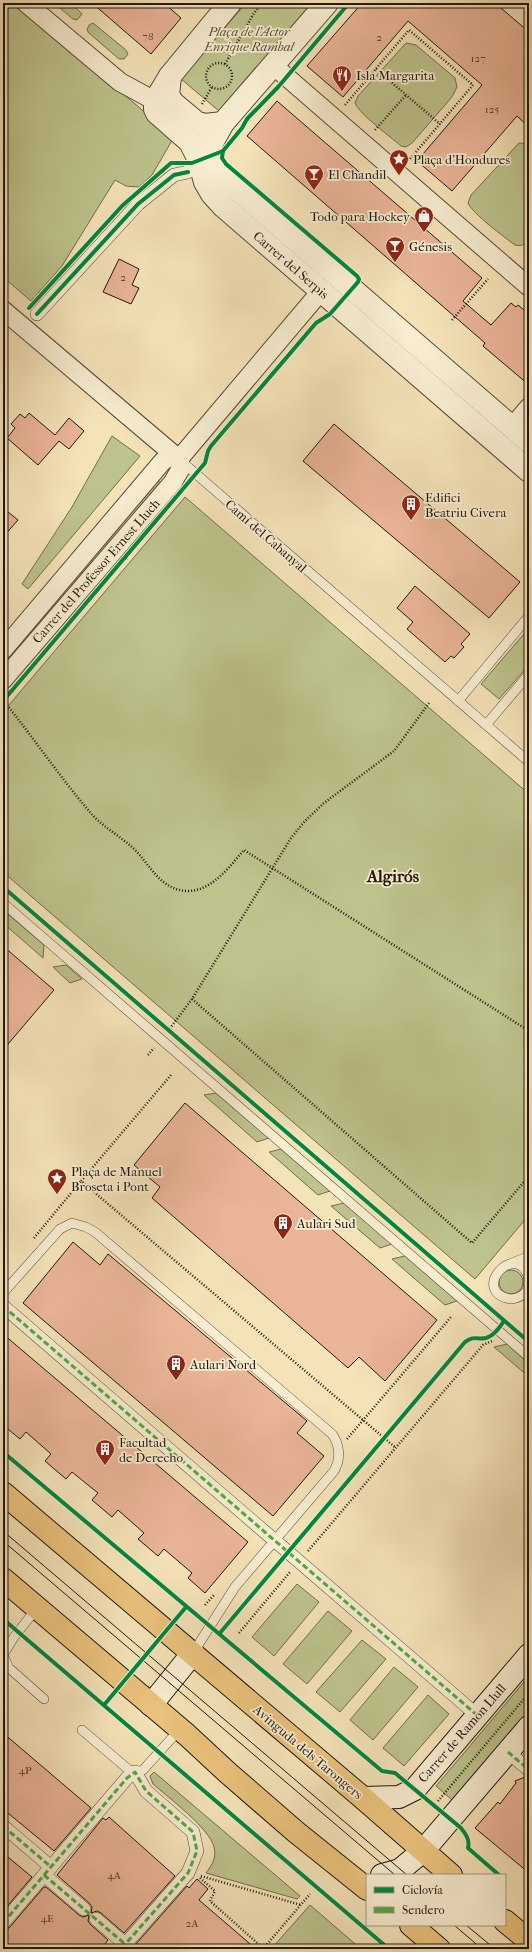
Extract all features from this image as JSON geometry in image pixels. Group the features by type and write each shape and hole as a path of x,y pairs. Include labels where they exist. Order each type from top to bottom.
{"main road":[{"name":"Avinguda dels Tarongers","path":"3,1493 363,1798 450,1874"},
{"path":"3,1579 124,1680 207,1752 238,1782 363,1883"},
{"path":"506,1922 529,1941"},
{"path":"412,1926 439,1949"}],"street":[{"name":"Carrer del Serpis","path":"26,3 120,82 155,101 179,119 196,134 210,156 218,173 529,442"},
{"path":"155,101 170,76 230,3"},
{"path":"210,156 212,143 224,123 327,3"},
{"path":"274,66 529,287"},
{"path":"132,89 146,88 170,76"},
{"path":"170,76 168,95 173,103 197,123 205,125 224,123"},
{"name":"Carrer del Serpis","path":"155,101 155,109 157,113 190,142 194,148 205,182 212,194 224,207 529,471"},
{"path":"37,314 134,208 174,175 188,172"},
{"name":"Carrer del Professor Ernest Lluch","path":"179,459 321,291"},
{"name":"Camí del Cabanyal","path":"3,310 179,459"},
{"path":"512,427 529,408"},
{"name":"Carrer del Professor Ernest Lluch","path":"3,650 163,461 170,457 179,459"},
{"name":"Carrer del Professor Ernest Lluch","path":"3,680 173,482 181,468 179,459"},
{"path":"3,1306 478,1716"},
{"path":"151,1705 193,1654"},
{"name":"Carrer de Ramon Llull","path":"363,1798 399,1797 414,1789 529,1655"},
{"path":"386,1874 400,1870 423,1851 529,1727"},
{"path":"508,1752 529,1770"},
{"path":"3,1923 135,1772 146,1791 193,1832 197,1851 188,1873 123,1946 96,1919"},
{"path":"3,1826 84,1909"}],"lane":[{"name":"Camí del Cabanyal","path":"179,459 529,762"},
{"path":"458,701 529,616"},
{"path":"486,725 529,674"},
{"path":"3,903 529,1357"},
{"path":"3,1292 65,1225 72,1223 86,1227 95,1232 336,1439 339,1449 337,1466 235,1587 193,1654"},
{"path":"508,1264 519,1266 527,1273 529,1285 523,1296 517,1298 505,1298 500,1295 494,1286 495,1274 498,1270 508,1264 529,1256"},
{"path":"37,1608 14,1637 3,1655 9,1668 44,1699"},
{"path":"82,1730 129,1770 135,1772 143,1770 180,1729"}],"path":[{"path":"225,64 254,13 263,3"},
{"path":"346,105 409,30 473,85 409,160"},
{"path":"216,62 225,64 231,70 231,82 224,88 212,87 206,80 206,71 216,62"},
{"path":"376,69 440,124"},
{"path":"202,105 212,87"},
{"path":"376,130 406,95"},
{"path":"452,320 488,279"},
{"path":"164,1036 192,999 291,838 305,821 324,803 394,751 429,703"},
{"path":"7,705 89,812 135,850 159,878 169,886 179,890 191,891 204,887 220,877 244,850 529,1031"},
{"path":"192,999 472,1243 529,1176"},
{"path":"162,1025 174,1035"},
{"path":"32,1240 171,1075"},
{"path":"81,1181 396,1448"},
{"path":"487,1338 497,1330"},
{"path":"239,1633 483,1345"},
{"path":"379,1444 390,1432"},
{"path":"438,1801 529,1693"},
{"path":"188,1873 301,1905"},
{"path":"188,1873 199,1877 215,1891 210,1901 264,1949 310,1894"}],"green space":[{"path":"3,3 16,3 174,137 152,175 139,187 126,186 115,180 62,266 31,301 3,277"},
{"path":"54,3 71,3 82,14 77,20 73,19"},
{"name":"Plaça de l'Actor Enrique Rambal","path":"246,3 312,3 219,111 181,79"},
{"path":"93,23 126,50 128,54 124,59 119,59 89,33 87,30 89,25"},
{"path":"406,43 416,45 455,78 457,87 452,97 412,143 406,147 401,146 362,113 355,103 358,96"},
{"path":"519,143 529,144 529,239 525,244 520,246 515,245 489,225 475,213 468,203 471,195"},
{"path":"112,436 140,456 28,589 22,584 72,507"},
{"path":"154,477 164,486 3,676 3,654"},
{"path":"185,497 529,794 529,1215 475,1279 3,872 3,712"},
{"path":"529,628 529,665 499,699 481,684"},
{"path":"3,910 44,945 43,958 3,923"},
{"path":"66,965 82,979 70,983 53,967"},
{"path":"216,1093 269,1138 257,1142 204,1095"},
{"path":"281,1149 330,1191 318,1195 269,1152"},
{"path":"344,1203 392,1244 380,1248 331,1206"},
{"path":"405,1256 457,1301 445,1305 392,1259"},
{"path":"511,1270 520,1273 523,1282 520,1291 511,1294 502,1291 499,1282 502,1273"},
{"path":"507,1344 529,1364 529,1377 494,1347"},
{"path":"297,1584 319,1602 274,1656 252,1637"},
{"path":"328,1611 352,1631 307,1684 283,1664"},
{"path":"362,1640 386,1659 340,1712 316,1692"},
{"path":"394,1667 418,1687 373,1740 350,1720"},
{"path":"529,1676 529,1710 452,1800 436,1786"},
{"path":"428,1695 449,1714 404,1766 383,1748"},
{"path":"154,1772 300,1896 297,1899 206,1873 212,1864 215,1854 211,1840 205,1831 188,1814 153,1784 150,1776"},
{"path":"310,1905 361,1949 272,1948"}],"building":[{"path":"92,3 164,3 181,18 151,54"},
{"path":"362,3 495,3 529,32 529,127 517,116 452,191 417,161 482,85 408,21 343,97 307,66"},
{"path":"277,101 482,278 463,301 491,325 511,303 516,307 518,305 529,314 529,385 483,346 485,343 247,136"},
{"path":"119,259 139,269 132,285 139,288 131,304 103,292"},
{"path":"29,413 55,435 69,418 84,431 69,449 59,441 38,465 7,438 15,428 11,424 20,414 25,418"},
{"name":"Edifici Beatriu Civera","path":"334,424 520,582 489,618 303,461"},
{"path":"3,508 18,520 3,537"},
{"path":"415,586 470,634 461,644 464,647 454,658 451,656 445,662 407,629 413,622 397,608"},
{"path":"3,946 54,990 3,1050"},
{"name":"Aulari Sud","path":"185,1103 437,1320 385,1381 359,1357 348,1368 152,1198 160,1187 134,1165"},
{"name":"Aulari Nord","path":"73,1242 100,1265 108,1254 307,1421 297,1433 324,1456 273,1516 23,1303"},
{"name":"Facultad de Derecho","path":"3,1334 248,1542 205,1593 188,1578 192,1573 164,1549 158,1556 138,1539 144,1533 118,1510 112,1517 92,1500 98,1493 72,1472 66,1479 45,1461 51,1454 26,1432 20,1439 3,1425"},
{"path":"3,1733 91,1808 54,1851 3,1809"},
{"path":"525,1777 529,1778 529,1873 475,1828 498,1802 500,1804 516,1783 515,1781"},
{"path":"109,1817 175,1876 124,1933 101,1913 97,1911 91,1913 92,1907 89,1903 57,1875 103,1818 106,1820"},
{"path":"3,1853 32,1877 3,1911"},
{"path":"197,1879 208,1889 199,1900 256,1949 142,1949 136,1944 187,1886 189,1888"},
{"path":"44,1887 46,1887 79,1915 83,1917 89,1915 88,1921 91,1925 108,1940 101,1949 3,1949 3,1931 9,1928"}],"tram line":[{"path":"3,1531 406,1874"},
{"path":"3,1541 394,1874"},
{"path":"455,1926 482,1949"},
{"path":"467,1926 495,1949"}],"marked path":[{"path":"3,1306 478,1716"},
{"path":"508,1752 529,1770"},
{"path":"3,1923 127,1778 135,1772 146,1791 193,1832 197,1851 188,1873 121,1949"},
{"path":"3,1826 51,1867"},
{"path":"44,1875 125,1944"}],"cycle path":[{"path":"3,701 205,463 211,446 316,323 330,314 358,282 359,279 357,276 226,164 222,158 223,151 242,128 247,119 279,86 349,3"},
{"path":"29,308 122,206 171,163 192,163 223,151"},
{"path":"37,314 138,204 174,175 188,172"},
{"path":"3,887 529,1342"},
{"path":"220,1633 465,1342 473,1338 489,1337 504,1321"},
{"path":"3,1452 382,1771 395,1773 461,1828 467,1837 468,1848 498,1874"},
{"path":"104,1705 186,1607"},
{"path":"3,1619 389,1949"}],"place":[{"name":"Isla Margarita","path":"342,92"},
{"name":"Plaça d'Hondures","path":"399,176"},
{"name":"El Chandil","path":"314,191"},
{"name":"Todo para Hockey","path":"424,233"},
{"name":"Génesis","path":"395,263"},
{"name":"Edifici Beatriu Civera","path":"411,521"},
{"name":"Plaça de Manuel Broseta i Pont","path":"57,1195"},
{"name":"Aulari Sud","path":"283,1240"},
{"name":"Aulari Nord","path":"176,1381"},
{"name":"Facultad de Derecho","path":"105,1466"}],"district":[{"name":"Algirós","path":"393,876"}]}
